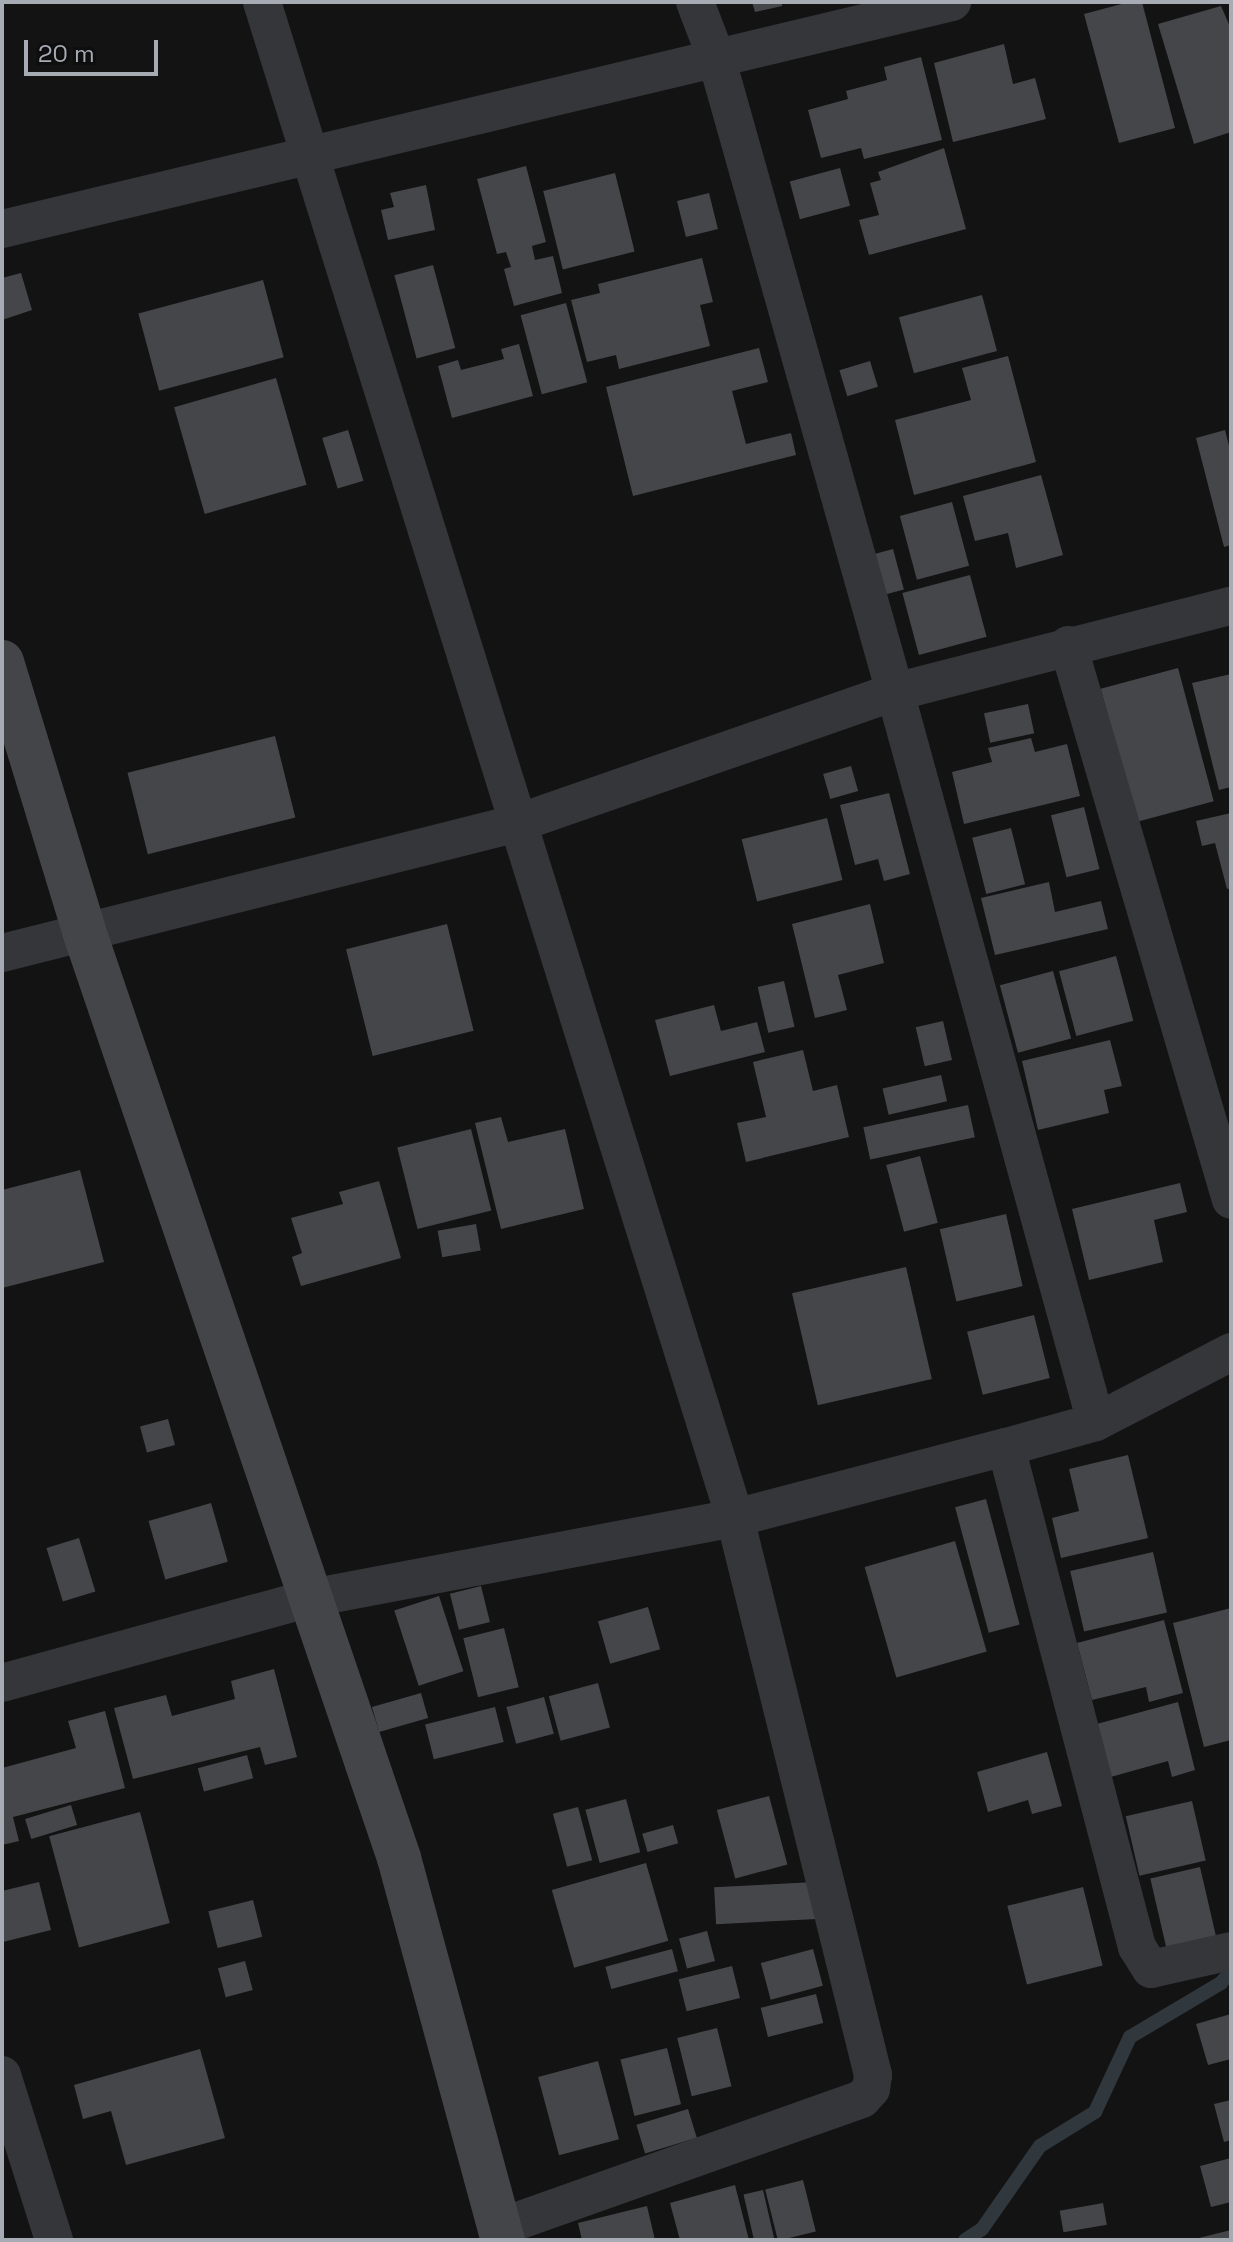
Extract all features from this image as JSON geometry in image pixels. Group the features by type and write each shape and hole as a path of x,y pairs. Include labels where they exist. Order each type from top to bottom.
{"main road":[{"path":"2,662 84,931 399,1858 502,2234"}],"street":[{"path":"262,2 735,1518 873,2075 871,2089 862,2099 502,2234"},
{"path":"695,2 716,57 1096,1422"},
{"path":"2,229 309,152 952,2"},
{"path":"2,953 518,823 895,692 1068,645 1231,606"},
{"path":"1068,645 1231,1200"},
{"path":"2,1683 311,1598 735,1518 1006,1447 1096,1422 1231,1352"},
{"path":"1006,1447 1137,1947 1151,1969 1231,1951"},
{"path":"2,2075 54,2240"}],"building":[{"path":"752,2 782,2 782,6 755,12"},
{"path":"1129,2 1142,2 1175,128 1119,143 1084,14"},
{"path":"1221,6 1231,29 1231,132 1194,144 1158,24"},
{"path":"1004,44 1013,84 1035,78 1046,119 953,142 934,63"},
{"path":"921,57 942,140 864,159 861,148 821,158 808,110 848,99 846,91 887,80 884,67"},
{"path":"944,148 966,229 869,255 859,220 879,215 870,183 881,180 878,172"},
{"path":"526,166 546,242 532,246 535,260 553,256 562,293 514,306 504,269 511,267 506,252 497,254 477,179"},
{"path":"840,168 850,206 800,219 790,181"},
{"path":"615,173 635,252 563,269 543,191"},
{"path":"426,185 435,230 388,240 381,210 394,207 390,193"},
{"path":"709,193 718,229 686,237 677,201"},
{"path":"702,258 713,302 700,305 710,346 619,369 616,355 587,362 571,300 600,293 598,284"},
{"path":"433,265 455,348 417,358 394,275"},
{"path":"21,273 32,310 2,320 2,278"},
{"path":"263,280 284,357 159,391 138,313"},
{"path":"982,295 997,351 914,373 899,317"},
{"path":"566,303 587,382 542,394 521,315"},
{"path":"519,344 533,396 452,418 438,366 458,360 461,370 504,359 501,349"},
{"path":"759,348 768,382 732,391 746,444 791,433 796,455 633,496 606,387"},
{"path":"1008,356 1036,462 914,495 895,420 971,400 962,368"},
{"path":"870,361 878,387 847,396 839,370"},
{"path":"276,378 307,485 205,514 174,407"},
{"path":"348,430 363,481 338,489 322,438"},
{"path":"1225,430 1231,454 1231,545 1224,547 1196,438"},
{"path":"1041,475 1063,555 1016,568 1008,533 975,541 963,496"},
{"path":"952,502 969,566 917,580 900,516"},
{"path":"893,549 904,590 876,597 865,557"},
{"path":"970,575 987,637 919,655 902,593"},
{"path":"1178,668 1214,801 1136,822 1101,689"},
{"path":"1231,674 1231,787 1219,790 1192,683"},
{"path":"1028,704 1034,733 990,743 984,713"},
{"path":"275,736 295,818 148,854 128,773"},
{"path":"1031,738 1035,752 1067,744 1080,796 964,824 952,772 992,762 988,748"},
{"path":"851,766 858,791 830,799 823,774"},
{"path":"889,793 910,874 884,881 878,859 855,865 840,805"},
{"path":"1084,807 1099,869 1066,877 1051,815"},
{"path":"1231,813 1231,888 1227,889 1215,843 1202,846 1196,821"},
{"path":"827,818 842,880 757,901 742,839"},
{"path":"1011,828 1025,884 986,894 972,838"},
{"path":"1049,882 1055,912 1101,901 1108,929 995,955 981,898"},
{"path":"870,904 884,963 838,975 847,1010 815,1018 792,924"},
{"path":"447,924 474,1031 373,1056 346,949"},
{"path":"1116,956 1133,1021 1076,1036 1059,971"},
{"path":"1053,971 1071,1039 1018,1053 1000,985"},
{"path":"784,981 795,1027 768,1033 758,987"},
{"path":"714,1005 721,1031 757,1022 765,1052 670,1076 655,1020"},
{"path":"943,1021 952,1060 925,1066 916,1027"},
{"path":"1110,1040 1122,1086 1104,1090 1109,1113 1038,1130 1022,1061"},
{"path":"803,1050 813,1091 837,1085 849,1137 746,1162 737,1123 766,1117 753,1062"},
{"path":"941,1075 947,1101 889,1115 883,1088"},
{"path":"968,1105 975,1137 870,1160 863,1127"},
{"path":"501,1117 508,1142 565,1129 584,1209 501,1229 475,1123"},
{"path":"471,1129 491,1211 418,1229 397,1147"},
{"path":"920,1156 938,1223 904,1232 886,1165"},
{"path":"80,1170 104,1262 2,1288 2,1190"},
{"path":"379,1181 401,1258 301,1286 292,1257 302,1253 291,1218 343,1204 339,1192"},
{"path":"1180,1183 1187,1212 1154,1220 1163,1262 1089,1280 1072,1209"},
{"path":"1006,1214 1023,1286 956,1301 940,1229"},
{"path":"476,1224 481,1251 442,1257 438,1231"},
{"path":"906,1267 932,1379 818,1405 792,1293"},
{"path":"1034,1315 1050,1378 983,1395 967,1332"},
{"path":"168,1419 175,1445 147,1453 140,1427"},
{"path":"1128,1455 1148,1538 1061,1558 1052,1518 1079,1511 1069,1469"},
{"path":"986,1499 1020,1625 989,1633 955,1507"},
{"path":"211,1503 228,1562 165,1580 149,1521"},
{"path":"79,1538 95,1592 63,1601 46,1548"},
{"path":"955,1541 987,1652 896,1677 865,1567"},
{"path":"1153,1552 1167,1612 1084,1632 1070,1571"},
{"path":"481,1586 490,1622 459,1630 450,1594"},
{"path":"439,1596 463,1671 419,1686 394,1611"},
{"path":"648,1607 660,1649 610,1664 598,1621"},
{"path":"1231,1608 1231,1740 1204,1747 1173,1623"},
{"path":"1164,1620 1183,1693 1149,1702 1146,1687 1092,1700 1077,1643"},
{"path":"504,1628 519,1687 478,1697 463,1638"},
{"path":"274,1669 297,1757 265,1765 260,1747 133,1779 114,1708 166,1695 172,1716 235,1699 231,1681"},
{"path":"598,1683 610,1727 561,1741 549,1696"},
{"path":"421,1693 428,1718 379,1732 372,1707"},
{"path":"544,1697 554,1734 516,1744 506,1707"},
{"path":"1178,1702 1195,1770 1172,1777 1168,1761 1107,1778 1093,1725"},
{"path":"495,1707 504,1742 434,1759 425,1724"},
{"path":"105,1711 125,1788 13,1817 19,1841 2,1845 2,1768 76,1748 68,1721"},
{"path":"1047,1752 1062,1806 1032,1814 1028,1800 988,1812 977,1772"},
{"path":"247,1755 253,1778 204,1791 198,1768"},
{"path":"769,1796 787,1865 735,1879 717,1810"},
{"path":"626,1799 640,1852 600,1863 585,1810"},
{"path":"1192,1801 1206,1860 1139,1876 1126,1816"},
{"path":"71,1805 77,1825 31,1839 25,1819"},
{"path":"578,1807 592,1860 567,1867 553,1814"},
{"path":"140,1812 170,1923 79,1947 49,1836"},
{"path":"673,1825 678,1843 647,1852 642,1834"},
{"path":"646,1863 668,1941 574,1968 552,1890"},
{"path":"1200,1867 1217,1939 1167,1951 1150,1878"},
{"path":"39,1882 51,1930 3,1942 2,1891"},
{"path":"815,1882 817,1919 716,1924 714,1887"},
{"path":"1083,1887 1103,1966 1027,1984 1007,1906"},
{"path":"253,1900 262,1937 218,1948 208,1911"},
{"path":"707,1931 715,1961 687,1968 679,1939"},
{"path":"672,1949 678,1971 611,1989 605,1967"},
{"path":"813,1949 823,1986 771,2000 761,1963"},
{"path":"245,1961 253,1990 226,1997 218,1968"},
{"path":"732,1966 740,1998 687,2011 679,1979"},
{"path":"816,1994 823,2023 768,2037 761,2008"},
{"path":"1231,2014 1231,2059 1208,2065 1196,2024"},
{"path":"717,2028 732,2086 692,2096 677,2038"},
{"path":"667,2048 681,2104 634,2116 620,2060"},
{"path":"200,2049 225,2138 126,2165 111,2111 83,2119 74,2085"},
{"path":"598,2061 619,2139 559,2155 538,2077"},
{"path":"1231,2100 1231,2140 1224,2142 1214,2104"},
{"path":"688,2109 697,2138 645,2153 636,2125"},
{"path":"1231,2158 1231,2202 1211,2207 1200,2166"},
{"path":"803,2180 816,2231 778,2240 765,2189"},
{"path":"735,2185 749,2240 680,2240 670,2203"},
{"path":"763,2190 774,2240 754,2240 744,2194"},
{"path":"1103,2203 1107,2225 1063,2232 1060,2211"},
{"path":"647,2206 655,2240 582,2240 578,2223"},
{"path":"1231,2230 1231,2240 1195,2240 1195,2239"}],"waterway":[{"path":"965,2240 982,2229 1040,2146 1095,2112 1130,2037 1221,1983 1231,1971"}]}
